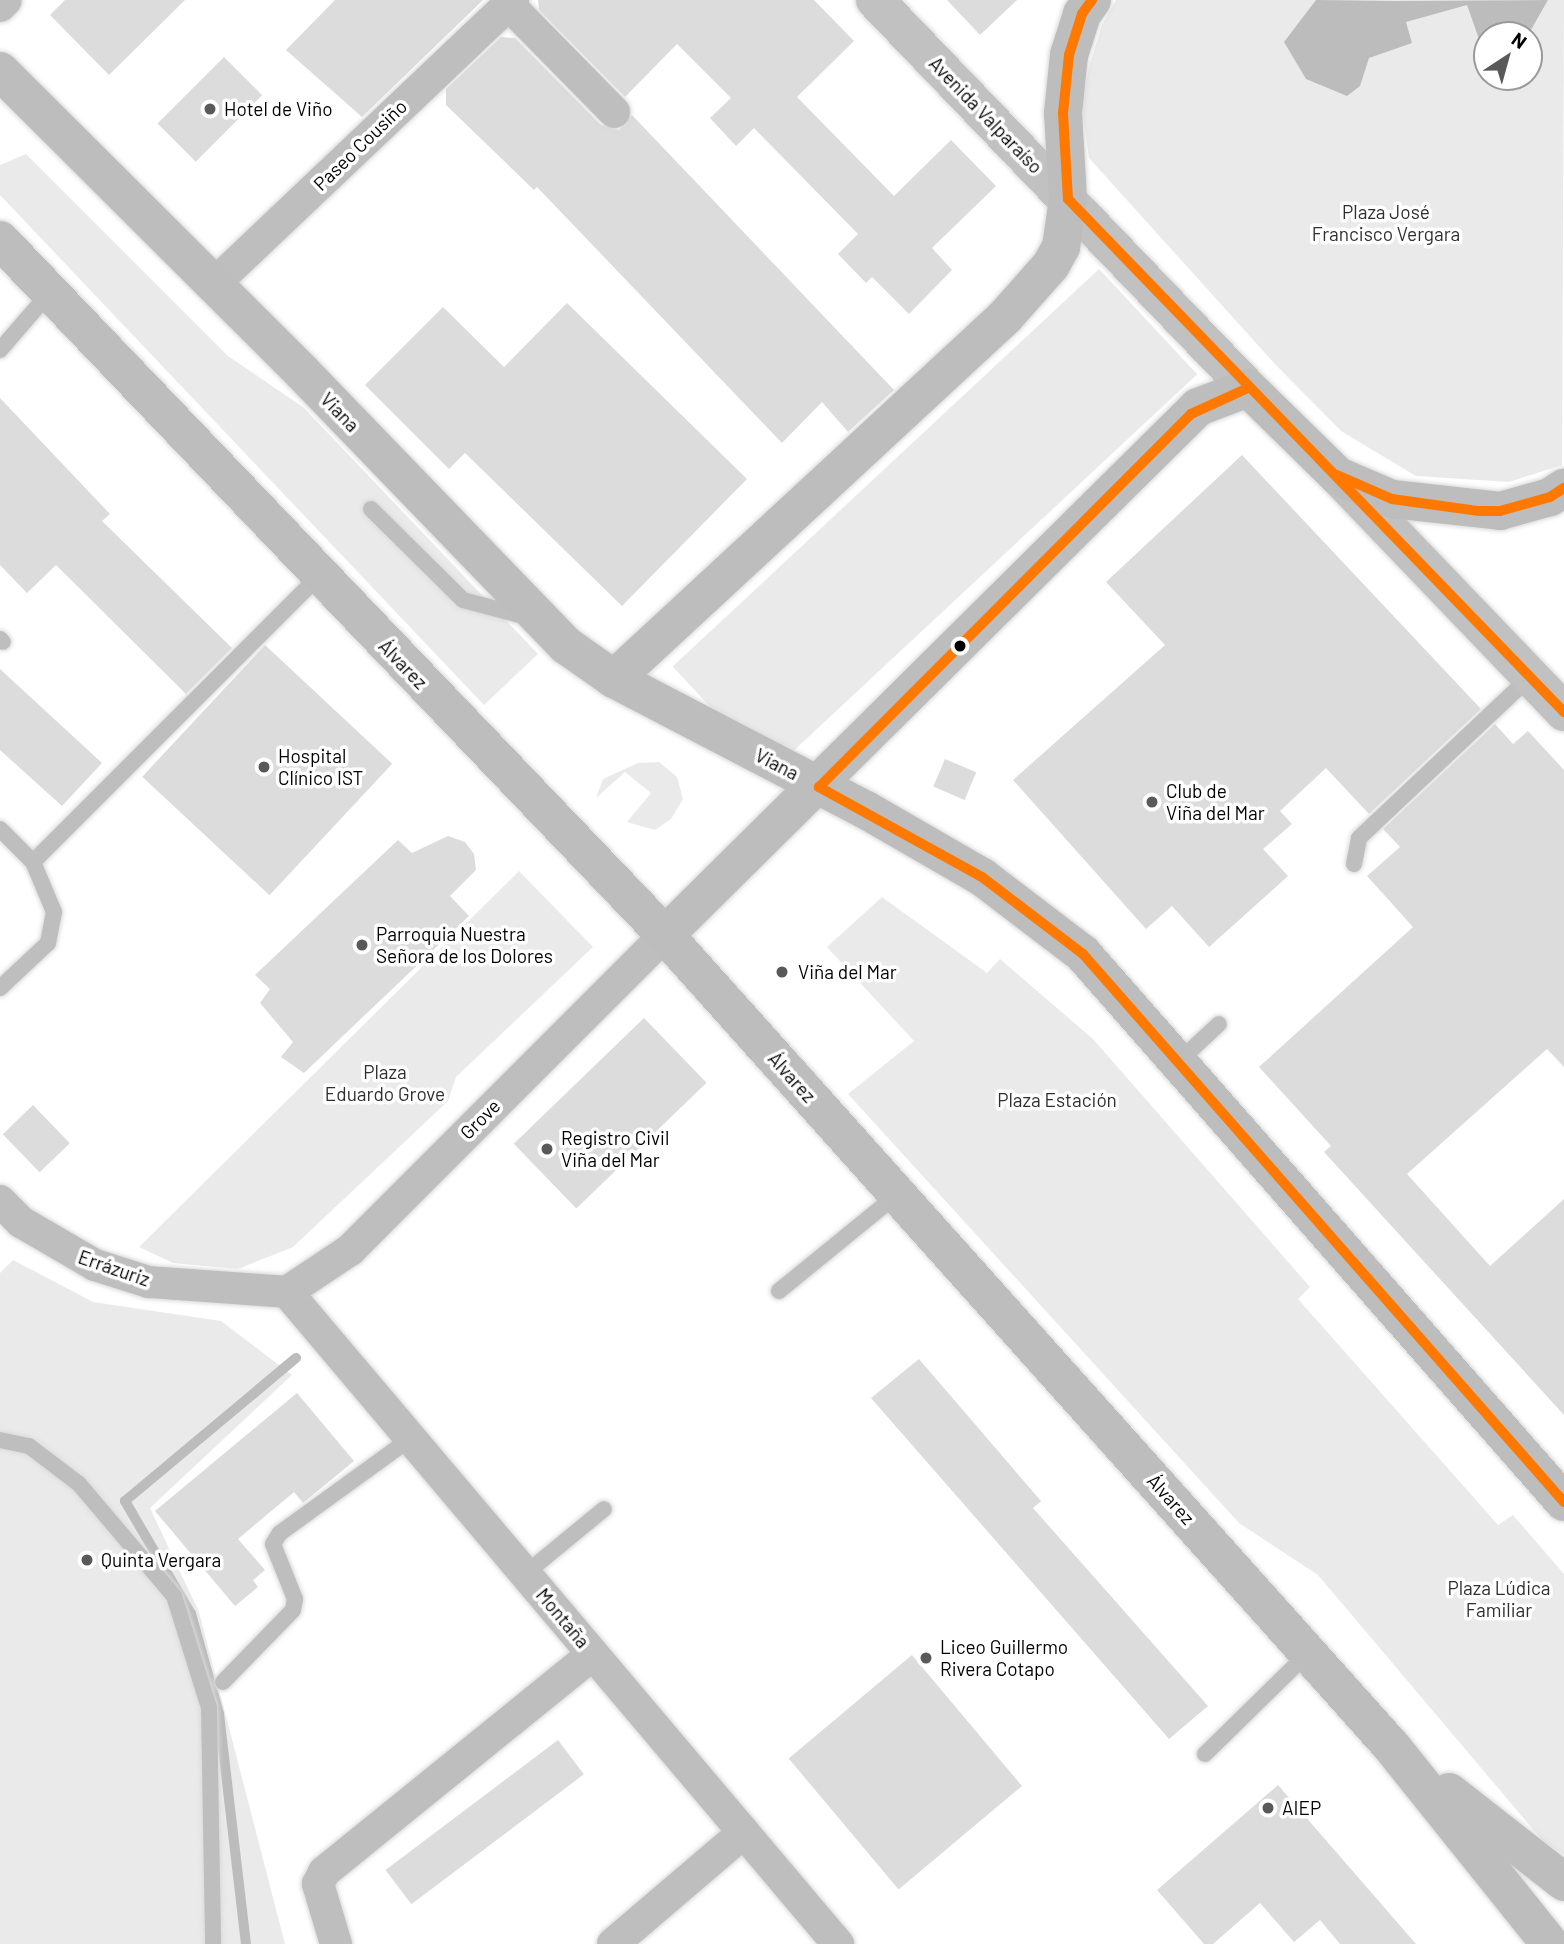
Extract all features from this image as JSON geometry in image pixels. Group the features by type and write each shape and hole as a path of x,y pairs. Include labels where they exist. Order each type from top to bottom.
{"main road":[{"name":"Avenida Valparaíso","path":"875,0 1564,712"},
{"path":"614,679 1005,317 1041,279 1061,247 1068,199 1063,113 1069,55 1082,14 1092,0"},
{"name":"Viana","path":"6,83 302,372 567,646 614,679 982,877 1083,954 1564,1502"},
{"name":"Álvarez","path":"0,240 665,935 1392,1747 1550,1944"},
{"path":"665,935 819,787 1198,407 1248,388"},
{"path":"1338,476 1392,499 1479,511 1500,511 1550,497 1564,488"},
{"path":"1392,1747 1564,1882"}],"street":[{"path":"0,6 6,0"},
{"name":"Paseo Cousiño","path":"212,286 511,2 614,113"},
{"name":"Grove","path":"287,1292 350,1250 665,935"},
{"name":"Errázuriz","path":"0,1201 20,1223 75,1256 149,1282 287,1292"},
{"name":"Montaña","path":"287,1292 838,1944"},
{"path":"336,1944 318,1884 324,1871 593,1654"},
{"path":"613,1944 744,1832"}],"lane":[{"path":"0,350 50,292"},
{"path":"371,509 463,600 543,622"},
{"path":"33,862 319,576"},
{"path":"1354,864 1359,838 1530,677"},
{"path":"0,829 33,862 54,912 48,943 0,988"},
{"path":"1177,1063 1219,1024"},
{"path":"779,1291 898,1194"},
{"path":"223,1682 293,1610 295,1599 272,1544 280,1533 411,1438"},
{"path":"0,1440 29,1447 79,1485 174,1596 209,1708 213,1944"},
{"path":"525,1574 604,1509"},
{"path":"1205,1754 1308,1653"}],"green space":[{"name":"Plaza José Francisco Vergara","path":"1116,0 1564,0 1562,465 1509,482 1416,476 1341,431 1274,363 1089,158 1082,108 1089,67 1102,25"},
{"path":"26,154 228,356 303,407 538,654 484,705 0,195 0,165"},
{"path":"1099,269 1197,374 771,772 673,667"},
{"path":"659,762 677,777 683,799 671,819 655,830 627,822 651,793 625,772 596,798 603,779 638,763"},
{"name":"Plaza Eduardo Grove","path":"519,871 593,947 456,1077 448,1101 293,1247 238,1269 173,1263 139,1247"},
{"path":"882,897 987,973 1000,959 1093,1039 1310,1287 1298,1299 1498,1525 1513,1515 1564,1574 1564,1855 1542,1840 1318,1575 1239,1523 848,1094 914,1041 827,947"},
{"name":"Quinta Vergara","path":"13,1260 93,1302 221,1321 292,1375 150,1508 199,1612 285,1944 0,1944 0,1273"}],"shaded area":[{"path":"1316,0 1548,0 1536,21 1473,22 1467,5 1406,22 1412,43 1369,58 1360,86 1347,96 1306,79 1284,42"}],"building":[{"path":"65,0 185,0 109,75 50,15"},
{"path":"335,0 483,0 362,117 286,50"},
{"path":"538,0 814,0 854,41 797,97 894,196 951,140 996,186 932,248 952,270 909,314 872,277 866,283 838,254 858,234 754,128 736,146 710,118 731,98 677,44 625,97 539,10"},
{"path":"947,0 1017,0 980,35"},
{"path":"501,37 515,38 601,125 619,130 632,115 894,390 848,432 822,402 782,443 537,187 534,190 446,105 446,89"},
{"name":"Hotel de Viño","path":"224,57 262,95 196,162 158,123"},
{"path":"567,303 747,479 622,606 465,453 449,469 365,385 443,307 504,367"},
{"path":"0,398 110,514 102,521 232,648 186,694 56,565 27,593 0,565"},
{"path":"1242,455 1481,709 1369,814 1326,768 1280,811 1292,824 1263,849 1288,876 1209,947 1172,906 1146,929 1013,780 1165,645 1106,582"},
{"name":"Hospital Clínico IST","path":"265,645 392,764 269,895 142,777"},
{"path":"0,669 102,763 62,806 0,750"},
{"path":"1495,724 1513,744 1528,731 1564,770 1564,1067 1547,1049 1407,1174 1490,1266 1564,1199 1564,1415 1324,1152 1331,1146 1259,1067 1413,927 1367,876 1400,847 1383,829"},
{"path":"945,759 976,772 965,800 933,787"},
{"name":"Parroquia Nuestra Señora de los Dolores","path":"448,836 465,842 474,854 476,870 450,896 469,916 304,1073 281,1057 293,1042 260,1003 270,989 255,975 398,840 412,853"},
{"path":"644,1018 707,1083 576,1208 514,1144"},
{"path":"33,1105 70,1143 40,1172 3,1134"},
{"path":"919,1359 1041,1501 1033,1508 1208,1706 1169,1739 871,1398"},
{"path":"297,1393 354,1461 303,1503 294,1492 238,1539 265,1570 253,1580 258,1587 235,1606 155,1511"},
{"path":"912,1655 1022,1786 899,1889 789,1758"},
{"path":"558,1740 584,1774 411,1904 385,1870"},
{"path":"1278,1785 1416,1944 1340,1944 1320,1920 1294,1942 1260,1903 1213,1944 1204,1944 1157,1890"}],"waterway":[{"path":"246,1944 219,1714 191,1614 125,1501 296,1358"}],"transit line":[{"path":"1092,0 1082,14 1069,55 1063,113 1068,199 1564,712"},
{"path":"1248,388 1191,414 819,787 982,877 1083,954 1564,1502"},
{"path":"1337,475 1392,499 1479,511 1500,511 1550,497 1564,488"}],"place":[{"name":"Hotel de Viño","path":"210,109"},
{"name":"Hospital Clínico IST","path":"264,767"},
{"name":"Club de Viña del Mar","path":"1152,802"},
{"name":"Parroquia Nuestra Señora de los Dolores","path":"362,945"},
{"name":"Viña del Mar","path":"782,972"},
{"name":"Registro Civil Viña del Mar","path":"547,1149"},
{"name":"Quinta Vergara","path":"87,1560"},
{"name":"Liceo Guillermo Rivera Cotapo","path":"926,1658"},
{"name":"AIEP","path":"1268,1808"}],"park label":[{"name":"Plaza Estación","path":"1057,1100"},
{"name":"Plaza Lúdica Familiar","path":"1499,1599"}]}
